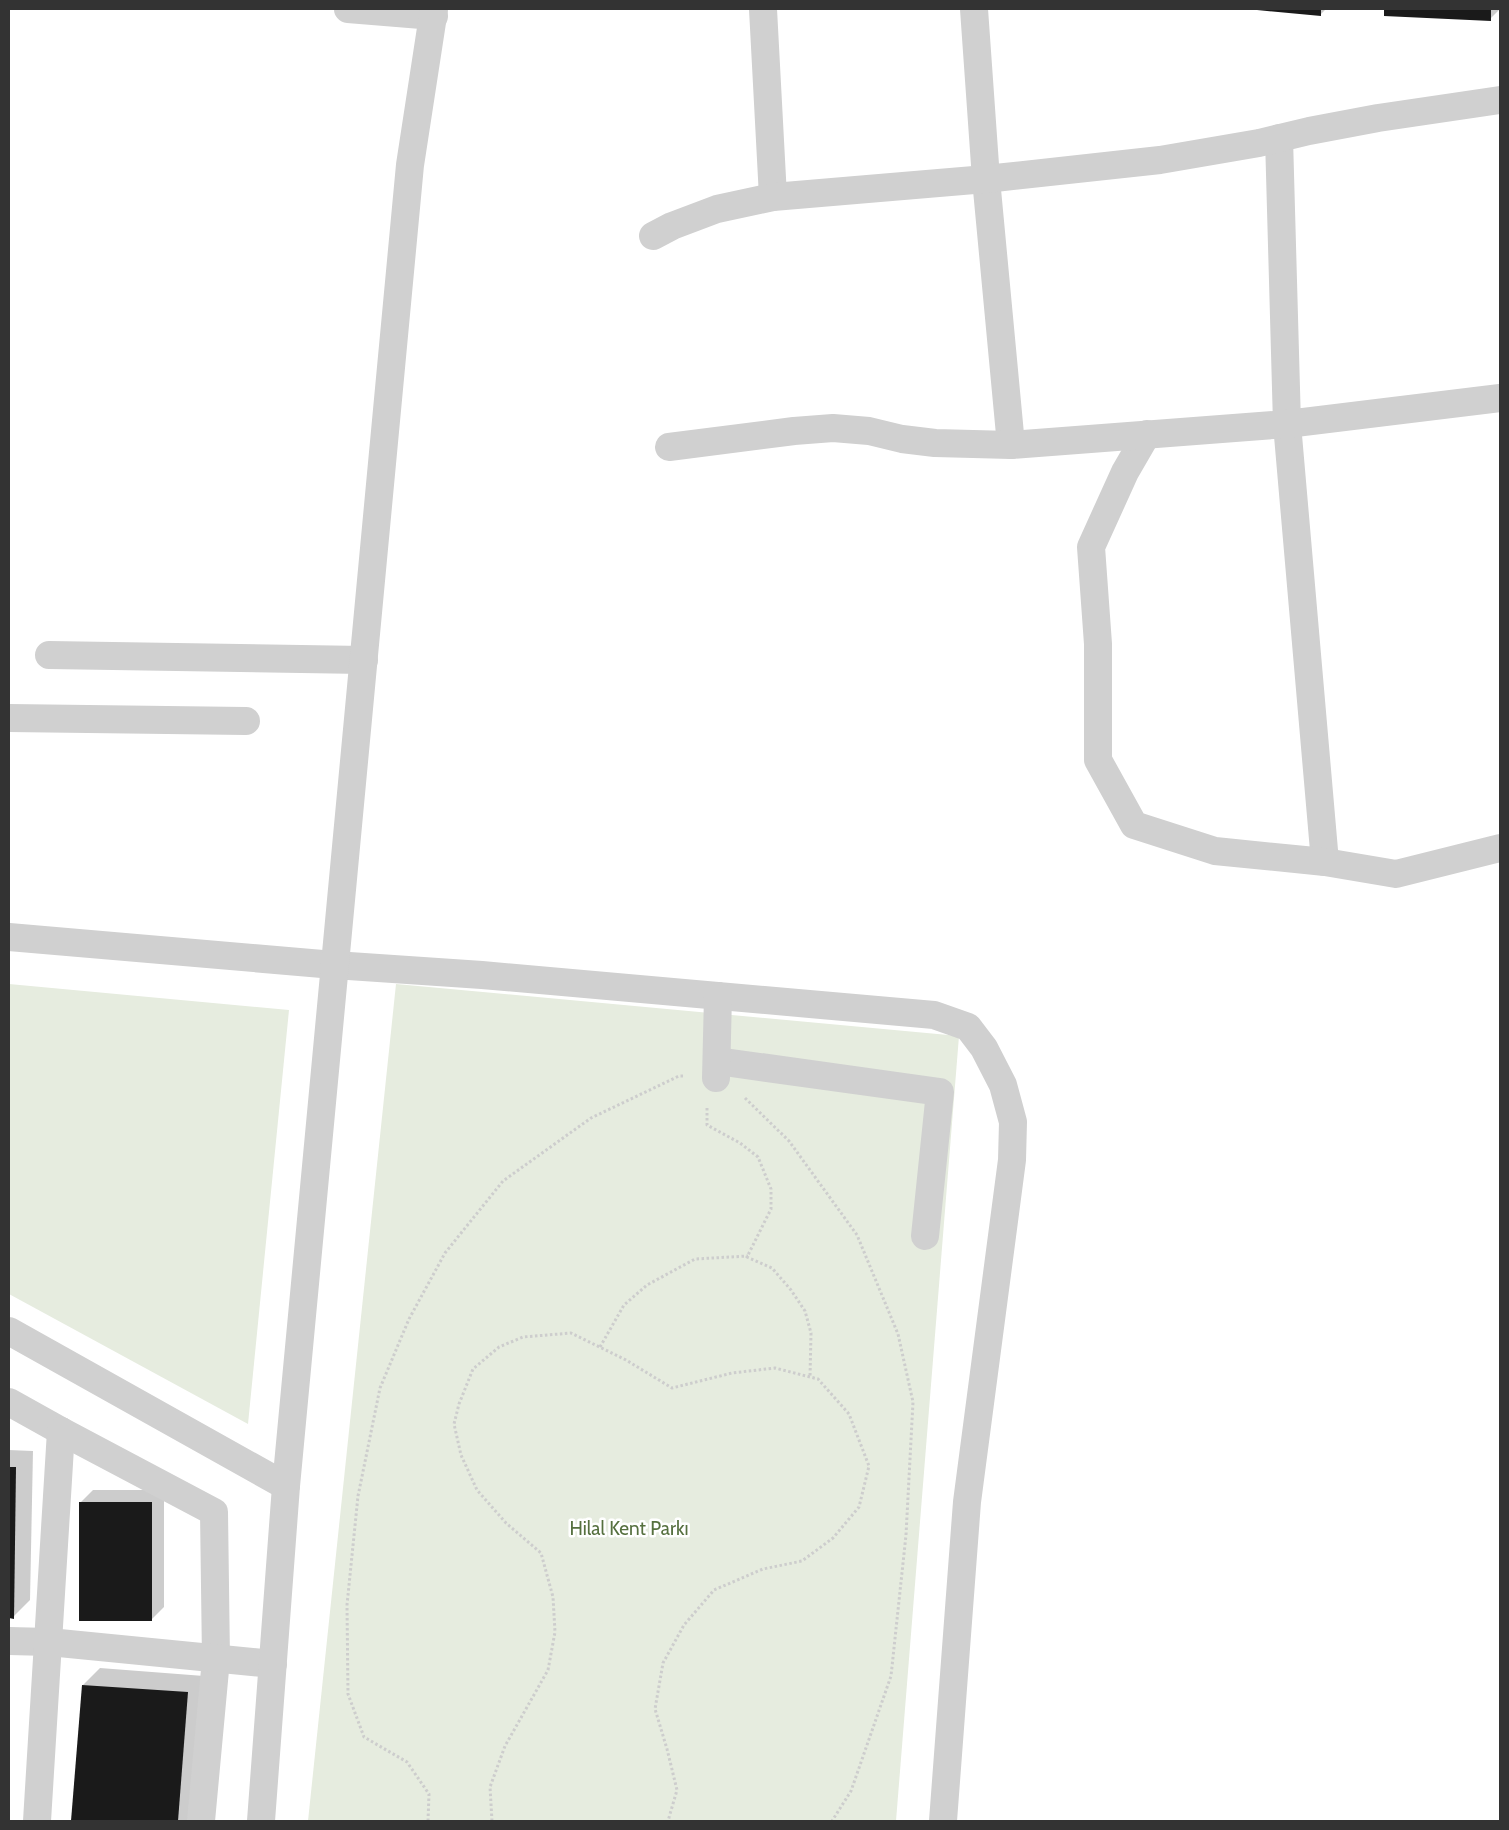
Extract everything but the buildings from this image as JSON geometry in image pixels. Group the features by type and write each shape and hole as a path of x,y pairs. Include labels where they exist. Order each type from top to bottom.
{"street":[{"path":"261,1821 286,1486 410,165 434,12 348,9"},
{"path":"763,9 774,197"},
{"path":"974,9 986,179 1011,445"},
{"path":"653,236 672,226 717,209 774,197 986,179 1160,160 1378,118 1500,100"},
{"path":"1279,138 1286,424 1325,862"},
{"path":"670,447 794,431 833,428 935,443 1011,445 1286,424 1500,398"},
{"path":"1146,434 1125,472 1091,547 1098,644 1098,760 1134,825 1215,851 1325,862 1396,874 1500,848"},
{"path":"49,655 364,660"},
{"path":"9,718 246,721"},
{"path":"9,937 334,965 482,975 934,1015 968,1027 984,1048 999,1078 1011,1113 1013,1122 1012,1160 967,1502 943,1821"},
{"path":"718,996 714,1072 940,1092 926,1236"},
{"path":"9,1331 286,1486"},
{"path":"9,1402 214,1512 216,1658 201,1821"},
{"path":"37,1821 61,1431"},
{"path":"9,1641 49,1642 273,1664"}],"path":[{"path":"714,1072 707,1125 740,1143 758,1157 771,1189 771,1209 748,1256"},
{"path":"428,1821 429,1794 407,1762 364,1737 348,1694 347,1605 358,1496 380,1388 409,1319 445,1253 503,1181 591,1118 679,1076 714,1072 726,1078 789,1141 857,1235 898,1334 913,1402 906,1535 891,1676 851,1791 832,1821"},
{"path":"600,1347 624,1305 647,1285 695,1259 748,1256 772,1268 805,1310 811,1333 810,1377"},
{"path":"492,1821 490,1787 502,1754 548,1670 555,1632 552,1597 541,1553 506,1524 477,1490 461,1455 454,1424 459,1404 474,1369 500,1347 523,1337 571,1333 626,1360 672,1388 732,1373 775,1368 818,1379 849,1414 869,1466 859,1507 834,1538 802,1561 763,1569 714,1590 684,1625 663,1663 654,1710 667,1749 677,1790 668,1821"}],"green space":[{"path":"9,984 289,1010 248,1424 9,1294"},
{"name":"Hilal Kent Parkı","path":"396,984 959,1036 896,1821 308,1821"}]}
